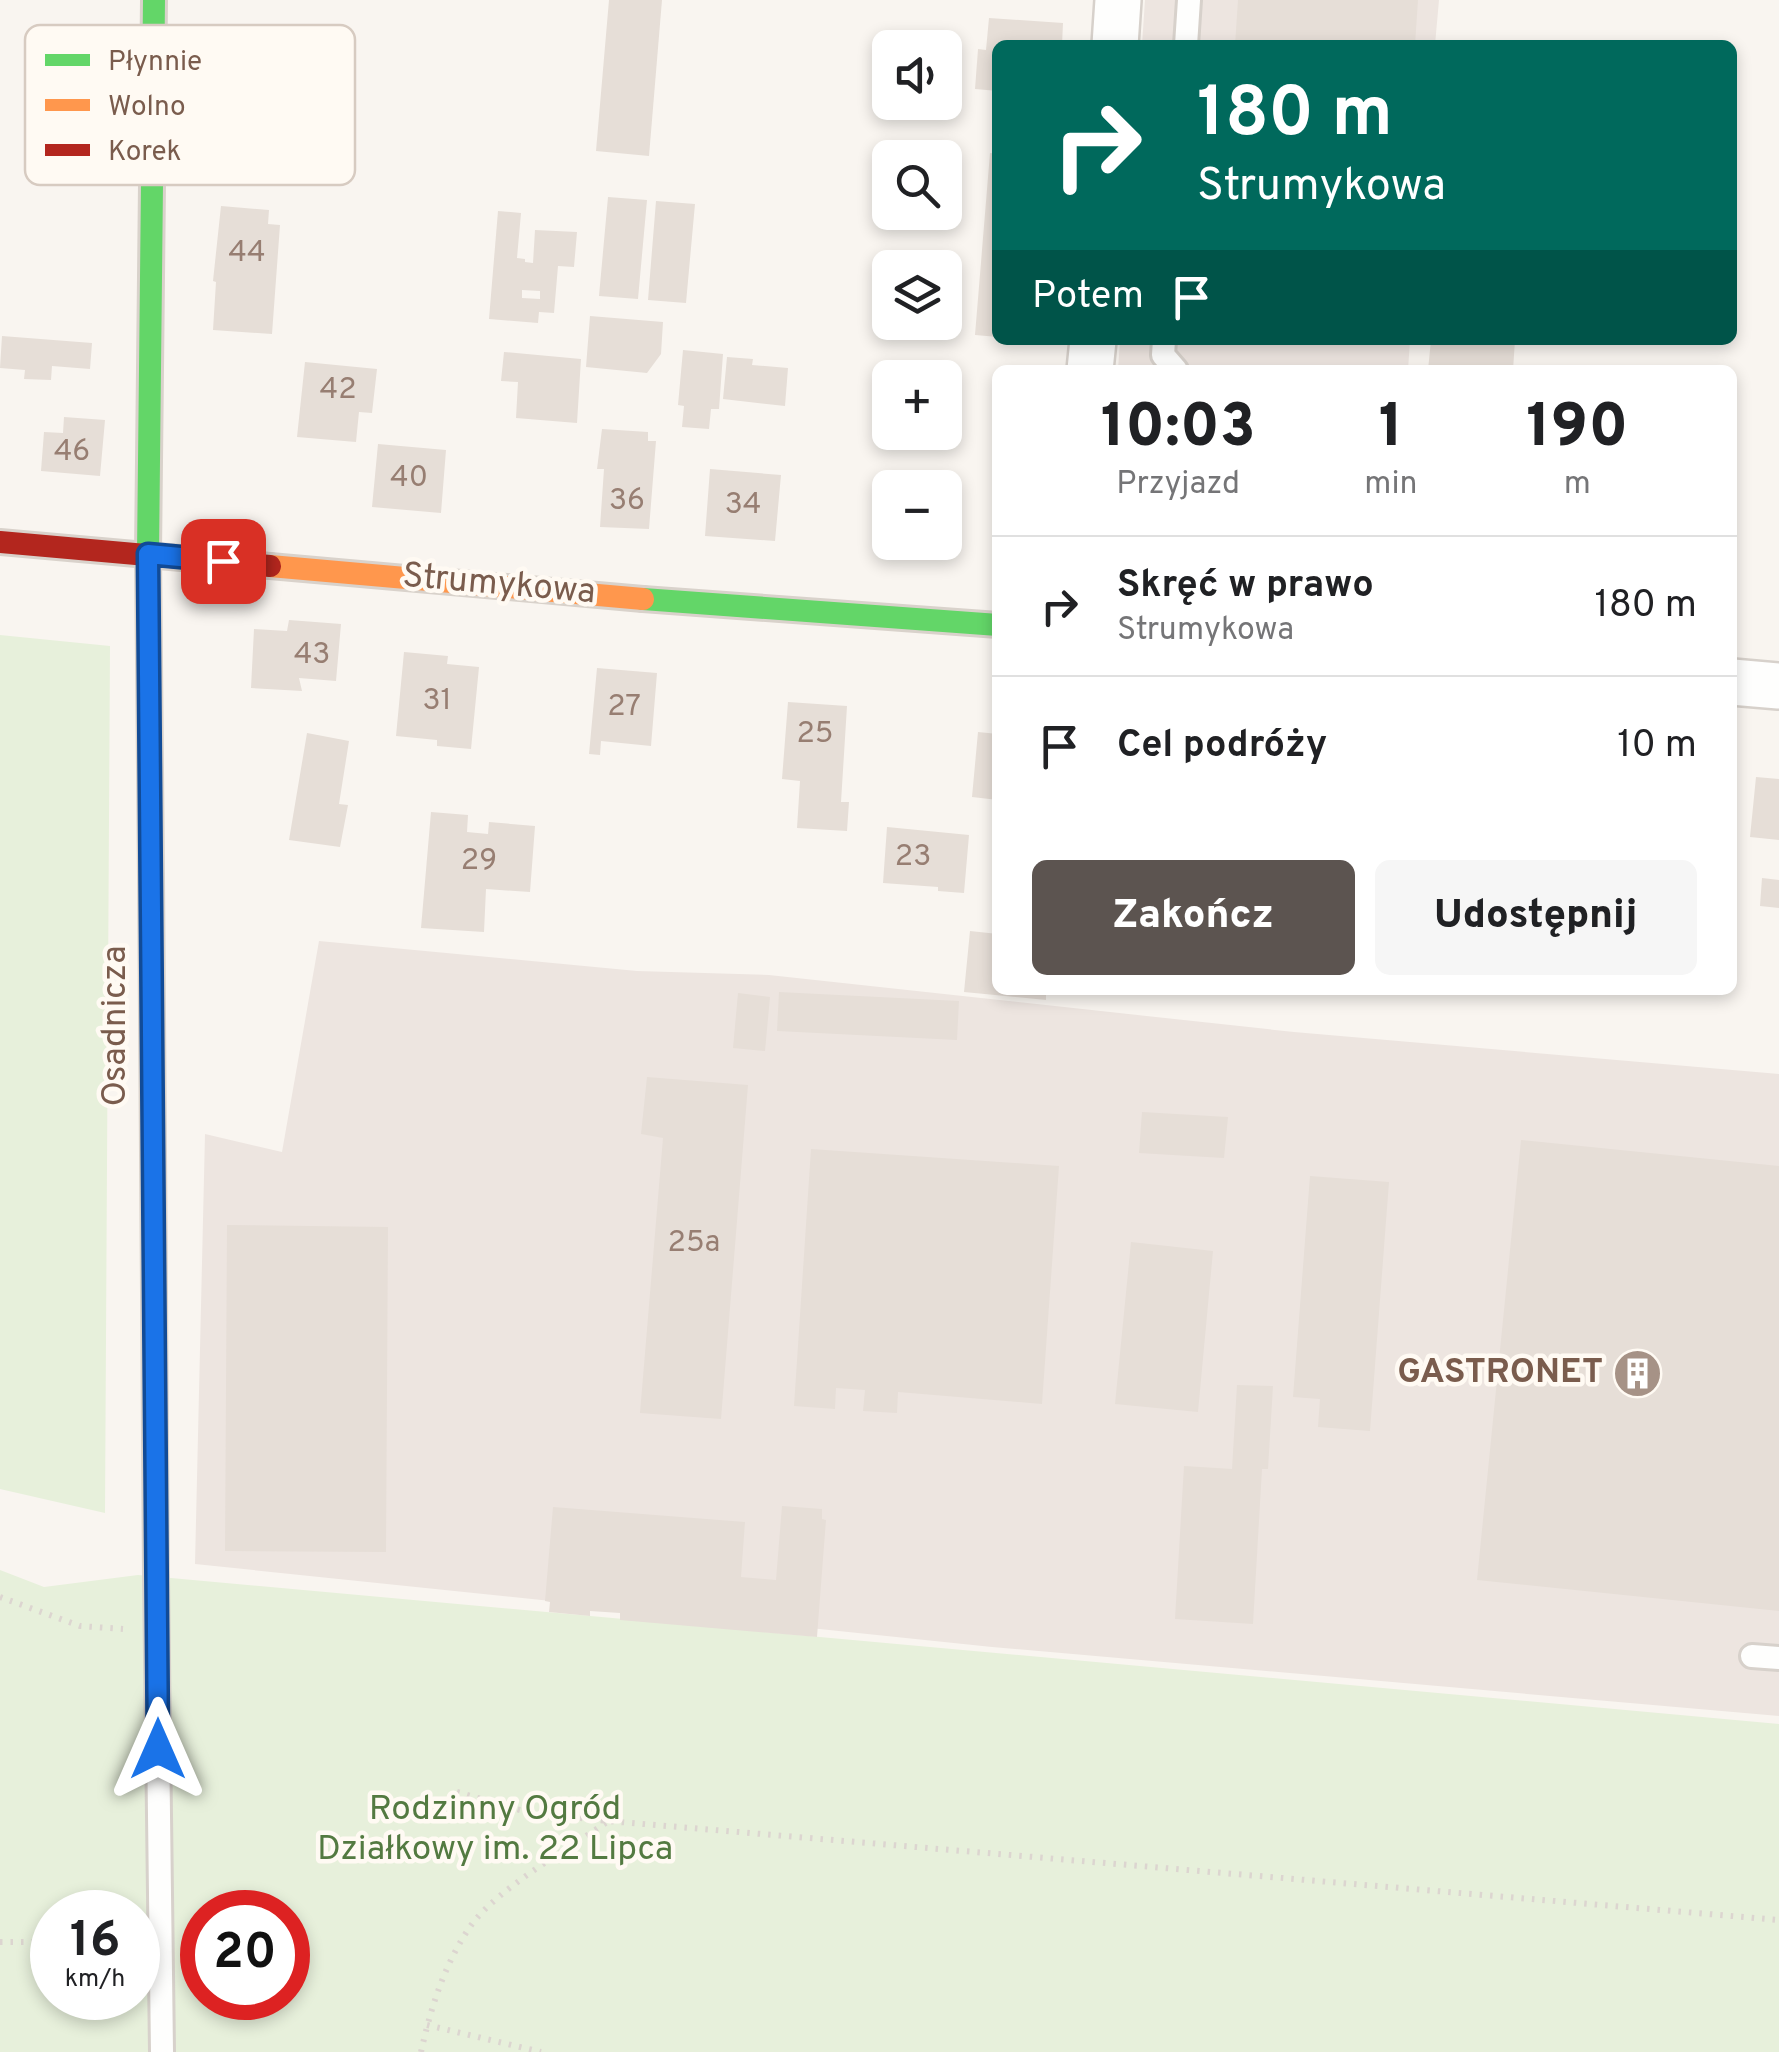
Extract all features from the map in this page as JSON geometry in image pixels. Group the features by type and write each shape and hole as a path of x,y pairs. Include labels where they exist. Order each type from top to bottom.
{"street":[{"name":"Osadnicza","path":"154,0 154,25"},
{"path":"1115,40 1118,0"},
{"name":"Osadnicza","path":"152,185 148,554 156,1578"},
{"name":"Strumykowa","path":"0,542 714,605 992,625"},
{"path":"1737,682 1779,686"}],"lane":[{"path":"1186,40 1189,0"},
{"name":"Osadnicza","path":"156,1578 162,2052"},
{"path":"1752,1656 1779,1658"}],"path":[{"path":"0,1596 80,1626 156,1632"},
{"path":"457,1792 527,1812 608,1821 1779,1920"},
{"path":"421,2052 446,1969 474,1922 520,1882 608,1821"},
{"path":"0,1942 30,1942"},
{"path":"427,2024 541,2052"}],"shaded area":[{"path":"1145,0 1439,0 1435,40 1142,40"},
{"path":"1120,345 1410,345 1408,365 1118,365"},
{"path":"319,941 637,971 769,975 1294,1032 1779,1074 1779,1716 992,1647 195,1564 205,1134 282,1152"}],"green space":[{"path":"0,635 110,646 105,1513 0,1489"},
{"name":"Rodzinny Ogród Działkowy im. 22 Lipca","path":"0,1570 44,1587 138,1575 1779,1724 1779,2052 0,2052"}],"building":[{"path":"609,0 662,0 649,156 596,151"},
{"path":"1238,0 1418,0 1415,40 1235,40"},
{"path":"989,18 1063,23 1062,40 992,40 992,90 975,89 978,49 986,50"},
{"path":"990,153 992,336 975,335"},
{"path":"608,197 647,200 638,299 599,296"},
{"path":"656,201 695,204 686,303 648,300"},
{"path":"221,206 269,210 268,224 280,225 272,334 213,330 213,281"},
{"path":"498,211 521,213 517,258 525,262 533,263 535,230 577,232 574,267 558,266 554,313 539,312 538,323 489,319","holes":["522,290 540,291 540,299 522,298"]},
{"path":"590,316 663,322 661,354 647,373 586,367"},
{"path":"2,336 92,343 90,369 52,366 51,380 24,379 25,370 0,368"},
{"path":"1430,345 1515,345 1513,365 1428,365"},
{"path":"683,350 723,354 719,409 711,409 709,429 682,427 684,406 678,405"},
{"path":"504,352 581,359 577,423 516,418 518,382 501,381"},
{"path":"727,357 753,359 752,365 788,368 785,406 723,399"},
{"path":"305,362 377,369 372,413 359,412 356,442 297,437"},
{"path":"64,417 105,420 100,476 41,471 44,432 63,433"},
{"path":"602,429 648,432 648,441 656,441 649,529 600,527 604,469 597,469"},
{"path":"378,444 446,450 441,513 372,507"},
{"path":"710,469 781,475 775,541 705,536"},
{"path":"289,620 341,624 336,681 299,678 302,691 251,688 254,629 287,631"},
{"path":"404,652 448,656 447,664 479,667 471,749 437,746 437,740 396,736"},
{"path":"597,668 657,673 651,746 601,741 600,755 589,754"},
{"path":"788,702 847,706 841,802 849,802 847,831 797,828 800,781 782,779"},
{"path":"978,732 992,733 992,799 972,797"},
{"path":"307,733 349,741 339,804 348,805 340,847 289,840"},
{"path":"1756,777 1779,779 1779,840 1750,837"},
{"path":"431,812 468,815 467,832 488,834 489,822 535,826 530,892 486,889 484,932 421,928"},
{"path":"887,827 969,835 964,893 883,883"},
{"path":"1762,878 1779,880 1779,908 1760,906"},
{"path":"970,931 992,933 992,995 964,992"},
{"path":"779,992 959,1001 957,1040 777,1031"},
{"path":"738,993 770,997 765,1051 733,1048"},
{"path":"995,995 1046,995 1046,1000"},
{"path":"647,1077 748,1085 721,1419 640,1413 663,1138 641,1134"},
{"path":"1142,1112 1228,1117 1224,1158 1139,1153"},
{"name":"GASTRONET","path":"1521,1140 1779,1166 1779,1611 1477,1580"},
{"path":"811,1149 1059,1166 1042,1404 898,1392 897,1413 863,1411 865,1390 836,1388 835,1409 794,1406"},
{"path":"1310,1176 1389,1182 1370,1431 1318,1427 1320,1399 1293,1397"},
{"path":"227,1225 388,1227 386,1552 225,1551"},
{"path":"1131,1242 1213,1251 1198,1412 1115,1404"},
{"path":"1237,1385 1273,1386 1268,1469 1262,1469 1253,1624 1175,1619 1184,1466 1232,1469"},
{"path":"782,1506 822,1509 822,1519 826,1520 817,1637 620,1620 620,1613 590,1611 590,1616 549,1612 550,1602 545,1601 553,1507 745,1522 741,1577 776,1580"}],"traffic: fast":[{"path":"154,0 154,25"},
{"path":"151,877 148,554 152,185"},
{"path":"643,599 992,625"},
{"path":"153,1153 156,1578"}],"traffic: slow":[{"path":"270,566 643,599"}],"traffic: jam":[{"path":"0,542 270,566"},
{"path":"151,877 153,1153"}],"place":[{"name":"GASTRONET","path":"1638,1373"}],"route":[{"path":"158,1749 148,554 223,561"}]}
